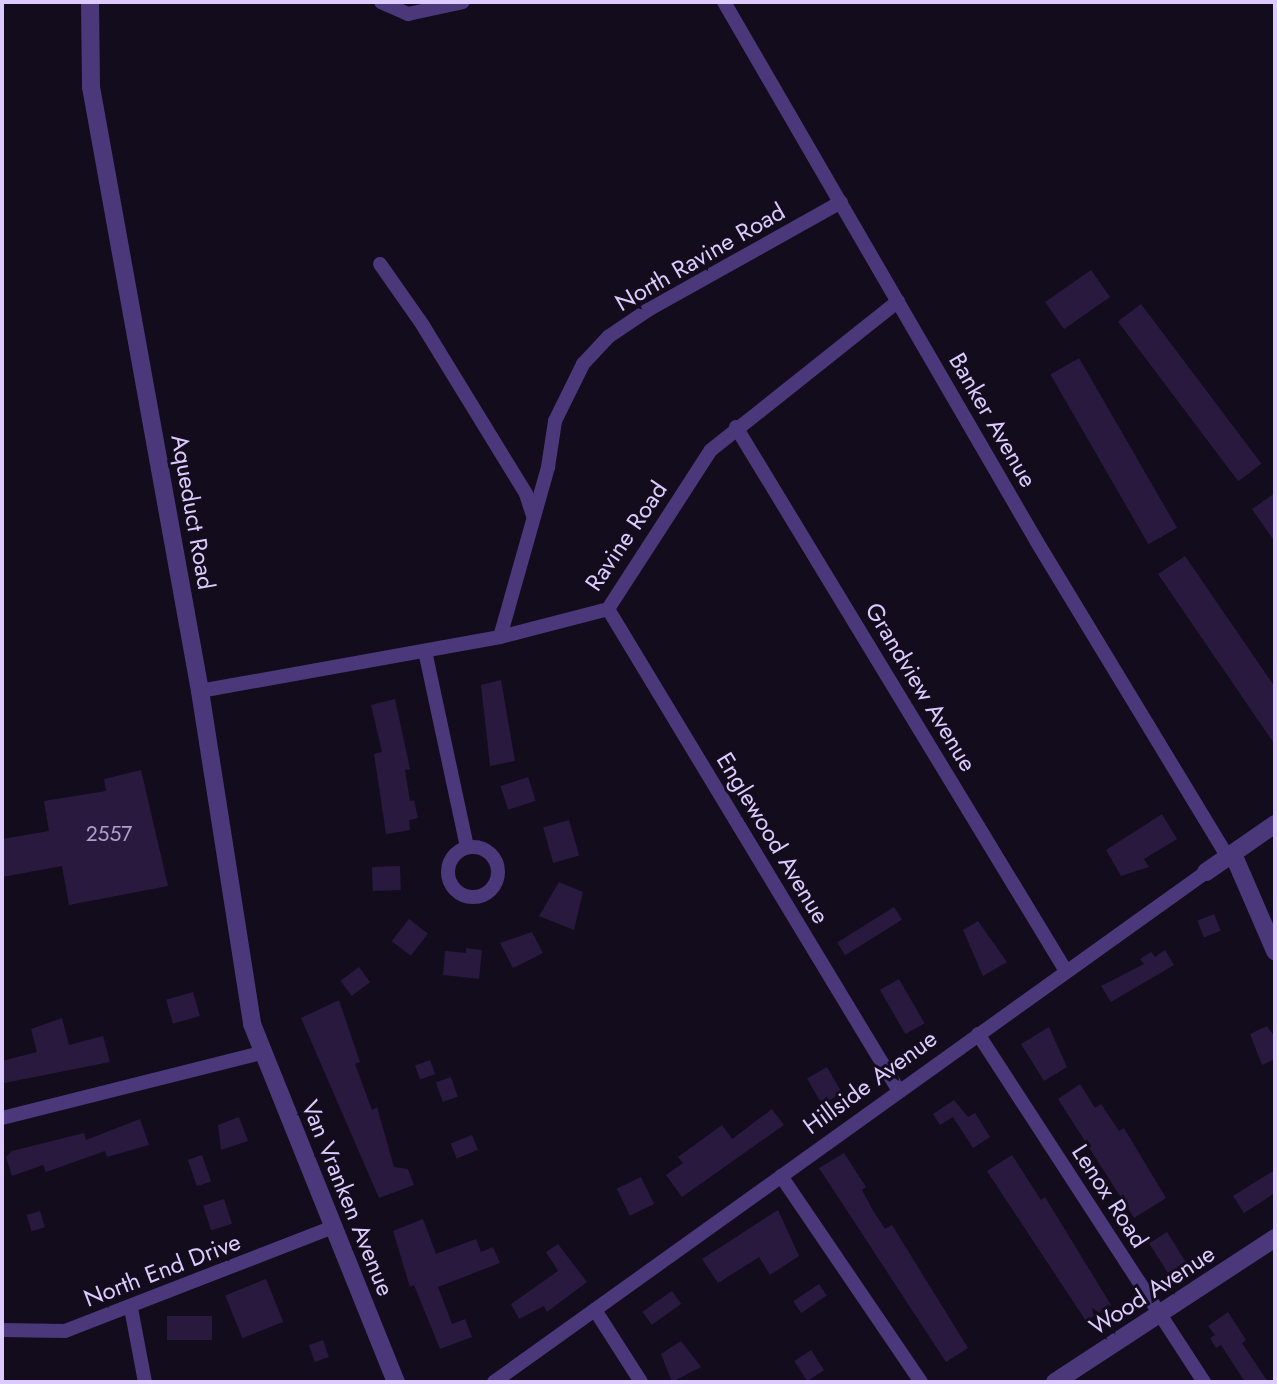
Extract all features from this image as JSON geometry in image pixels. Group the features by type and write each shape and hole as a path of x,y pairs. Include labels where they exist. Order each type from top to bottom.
{"street":[{"name":"Aqueduct Road","path":"90,2 91,87 200,691 255,1031"},
{"path":"381,2 408,14 463,2"},
{"name":"Banker Avenue","path":"724,2 898,301 1231,856"},
{"name":"North Ravine Road","path":"500,637 567,389 608,337 841,202"},
{"path":"380,264 429,335 533,516"},
{"name":"Ravine Road","path":"200,691 500,637 608,609 711,450 736,427 898,301"},
{"name":"Grandview Avenue","path":"736,427 1066,971"},
{"name":"Englewood Avenue","path":"608,609 899,1091"},
{"path":"425,651 467,847"},
{"name":"Hillside Avenue","path":"494,1382 1275,824"},
{"path":"1231,856 1275,951"},
{"name":"Van Vranken Avenue","path":"255,1031 396,1382"},
{"name":"Lenox Road","path":"978,1034 1204,1382"},
{"path":"2,1118 264,1052"},
{"path":"781,1176 921,1382"},
{"name":"North End Drive","path":"2,1330 65,1331 131,1308 333,1227"},
{"name":"Wood Avenue","path":"1066,1379 1275,1238"},
{"path":"131,1308 145,1382"},
{"path":"595,1310 641,1382"}],"building":[{"path":"1091,270 1110,297 1064,329 1045,302"},
{"path":"1141,304 1261,464 1238,481 1118,321"},
{"path":"1079,358 1177,528 1148,544 1050,374"},
{"path":"1275,493 1275,542 1252,509"},
{"path":"1185,556 1275,687 1275,745 1158,574"},
{"path":"501,680 515,761 490,766 481,685"},
{"path":"395,699 410,769 405,770 410,801 414,800 418,818 409,820 410,830 386,834 374,754 382,752 371,705"},
{"path":"141,770 168,886 69,905 62,866 2,877 2,839 49,831 44,801 106,791 104,779"},
{"path":"528,777 536,801 508,810 500,786"},
{"path":"1162,814 1177,839 1144,859 1149,867 1121,876 1106,850"},
{"path":"569,820 579,856 553,863 543,827"},
{"path":"400,866 401,890 373,891 372,867"},
{"path":"559,882 583,892 574,930 539,916"},
{"path":"894,907 902,920 845,955 837,943"},
{"path":"1214,914 1221,931 1204,937 1197,921"},
{"path":"409,919 428,934 411,956 392,941"},
{"path":"978,921 1007,962 983,976 963,930"},
{"path":"532,932 543,953 513,968 500,943"},
{"path":"466,948 482,950 479,979 443,975 445,951 466,953"},
{"path":"1165,950 1174,965 1111,1002 1101,986 1144,964 1140,959 1151,952 1155,957"},
{"path":"359,967 370,982 352,996 340,981"},
{"path":"899,979 925,1023 905,1034 880,990"},
{"path":"193,992 200,1016 173,1024 166,1000"},
{"path":"339,1000 360,1062 355,1064 372,1110 377,1107 394,1167 408,1169 414,1185 379,1198 301,1018"},
{"path":"62,1018 69,1045 103,1036 110,1062 4,1083 2,1061 37,1052 31,1029"},
{"path":"1267,1026 1275,1037 1275,1059 1262,1065 1250,1034"},
{"path":"1049,1027 1067,1067 1044,1081 1021,1044"},
{"path":"430,1060 435,1074 420,1080 415,1065"},
{"path":"827,1067 842,1093 822,1104 807,1078"},
{"path":"451,1077 458,1097 443,1102 436,1082"},
{"path":"1080,1084 1095,1108 1101,1104 1119,1131 1124,1128 1166,1198 1134,1218 1058,1099"},
{"path":"954,1100 968,1117 975,1113 990,1137 973,1148 953,1117 940,1125 933,1114"},
{"path":"772,1109 784,1125 682,1197 666,1175 683,1163 678,1157 722,1125 732,1139"},
{"path":"239,1117 248,1141 221,1150 218,1125"},
{"path":"140,1119 149,1145 107,1157 105,1151 46,1172 43,1165 12,1176 6,1157 12,1151 84,1133 86,1140"},
{"path":"472,1135 478,1150 457,1158 451,1144"},
{"path":"844,1153 866,1187 862,1190 872,1209 885,1229 892,1225 968,1348 946,1362 819,1168"},
{"path":"202,1155 211,1181 197,1186 188,1160"},
{"path":"1012,1155 1041,1200 1045,1197 1111,1305 1086,1321 987,1171"},
{"path":"1275,1170 1275,1193 1244,1213 1233,1196"},
{"path":"641,1177 654,1204 630,1216 617,1189"},
{"path":"224,1199 232,1224 211,1231 203,1206"},
{"path":"778,1210 799,1256 770,1275 759,1257 718,1283 702,1259"},
{"path":"40,1211 45,1227 32,1231 27,1215"},
{"path":"423,1219 436,1254 476,1239 481,1252 493,1247 500,1263 438,1287 452,1324 465,1319 472,1337 440,1349 414,1285 410,1287 393,1231"},
{"path":"1167,1232 1188,1265 1170,1276 1149,1243"},
{"path":"558,1244 587,1282 547,1312 544,1306 519,1319 511,1304 558,1271 546,1252"},
{"path":"266,1279 283,1322 242,1338 225,1295"},
{"path":"819,1284 827,1296 801,1313 793,1301"},
{"path":"672,1291 681,1304 652,1325 643,1312"},
{"path":"1228,1312 1246,1340 1242,1343 1268,1382 1245,1382 1221,1345 1216,1348 1210,1338 1215,1335 1208,1326"},
{"path":"167,1316 212,1316 212,1340 167,1340"},
{"path":"323,1340 329,1357 315,1362 309,1345"},
{"path":"681,1341 701,1367 672,1382 661,1354"},
{"path":"811,1350 824,1370 807,1381 794,1361"}]}
